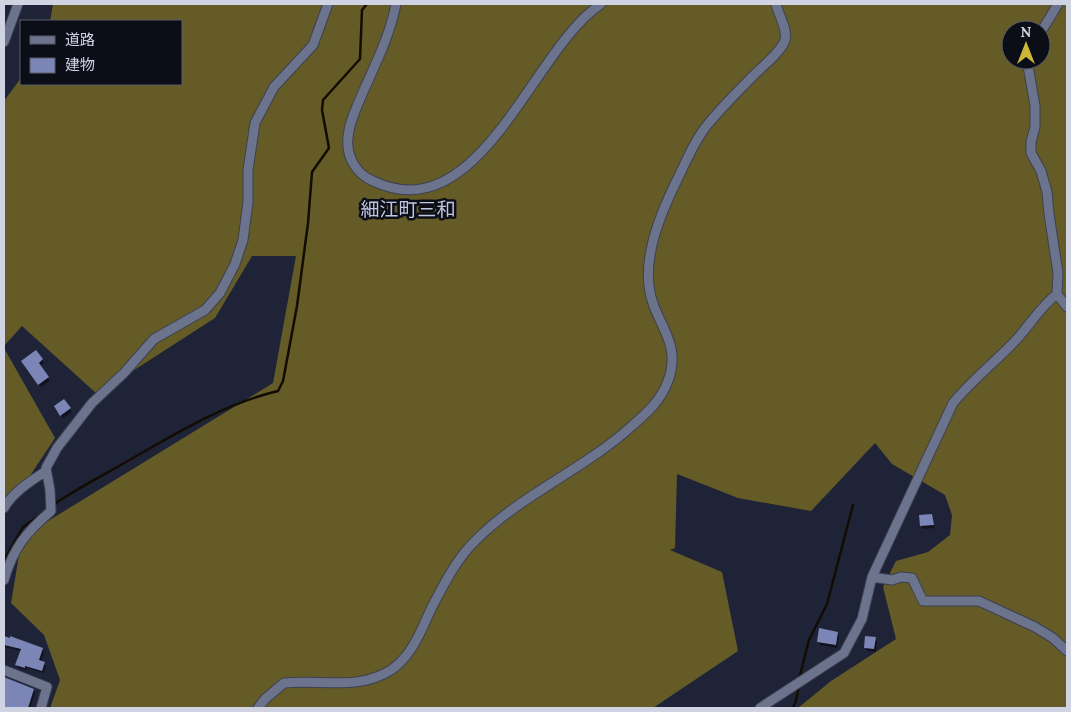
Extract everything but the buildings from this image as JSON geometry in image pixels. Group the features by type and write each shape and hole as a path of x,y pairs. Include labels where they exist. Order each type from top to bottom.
{"street":[{"path":"4,42 18,4"},
{"path":"4,508 8,500 33,479 46,471 57,448 92,403 124,373 154,339 205,310 220,293 235,264 243,240 247,209 248,170 255,123 274,87 313,45 328,4"},
{"path":"396,4 386,40 352,119 348,147 352,162 368,179 387,187 409,190 423,189 452,178 474,160 512,114 574,27 602,4"},
{"path":"258,708 265,699 284,683 345,684 359,682 377,677 398,664 414,646 460,558 475,540 508,512 596,456 653,407 666,385 673,362 671,345 655,310 649,289 649,260 656,231 673,188 697,139 772,58 784,42 785,32 776,4"},
{"path":"1048,20 1058,4"},
{"path":"1029,70 1036,106 1035,127 1030,142 1031,153 1041,171 1047,192 1058,273 1057,294 1067,307"},
{"path":"760,708 844,653 862,619 872,577 953,403 969,384 993,364 1017,338 1045,303 1057,294"},
{"path":"4,580 8,565 20,542 51,511 46,471"},
{"path":"872,577 892,580 901,577 912,578 923,601 979,601 1035,627 1053,638 1067,651"},
{"path":"4,670 47,687 41,708"}],"shaded area":[{"path":"53,4 1067,4 1067,708 798,708 831,681 896,639 883,587 896,561 928,552 950,535 952,515 945,495 892,464 875,443 811,511 738,498 677,474 675,548 670,550 722,572 738,651 653,708 50,708 60,680 44,635 11,603 22,537 273,383 296,256 252,256 215,318 97,394 22,326 4,346 4,101 20,79 20,85 182,85 182,20 50,20"},
{"path":"4,348 55,438 4,515"}],"waterway":[{"path":"53,505 200,421 238,404 278,391 283,381 297,306 308,223 312,172 329,148 322,110 323,100 360,59 362,10 367,4"},
{"path":"799,679 809,640 827,604 853,505"},
{"path":"4,560 23,527 43,513"},
{"path":"793,708 799,685"}],"district":[{"name":"細江町三和","path":"408,209"}]}
